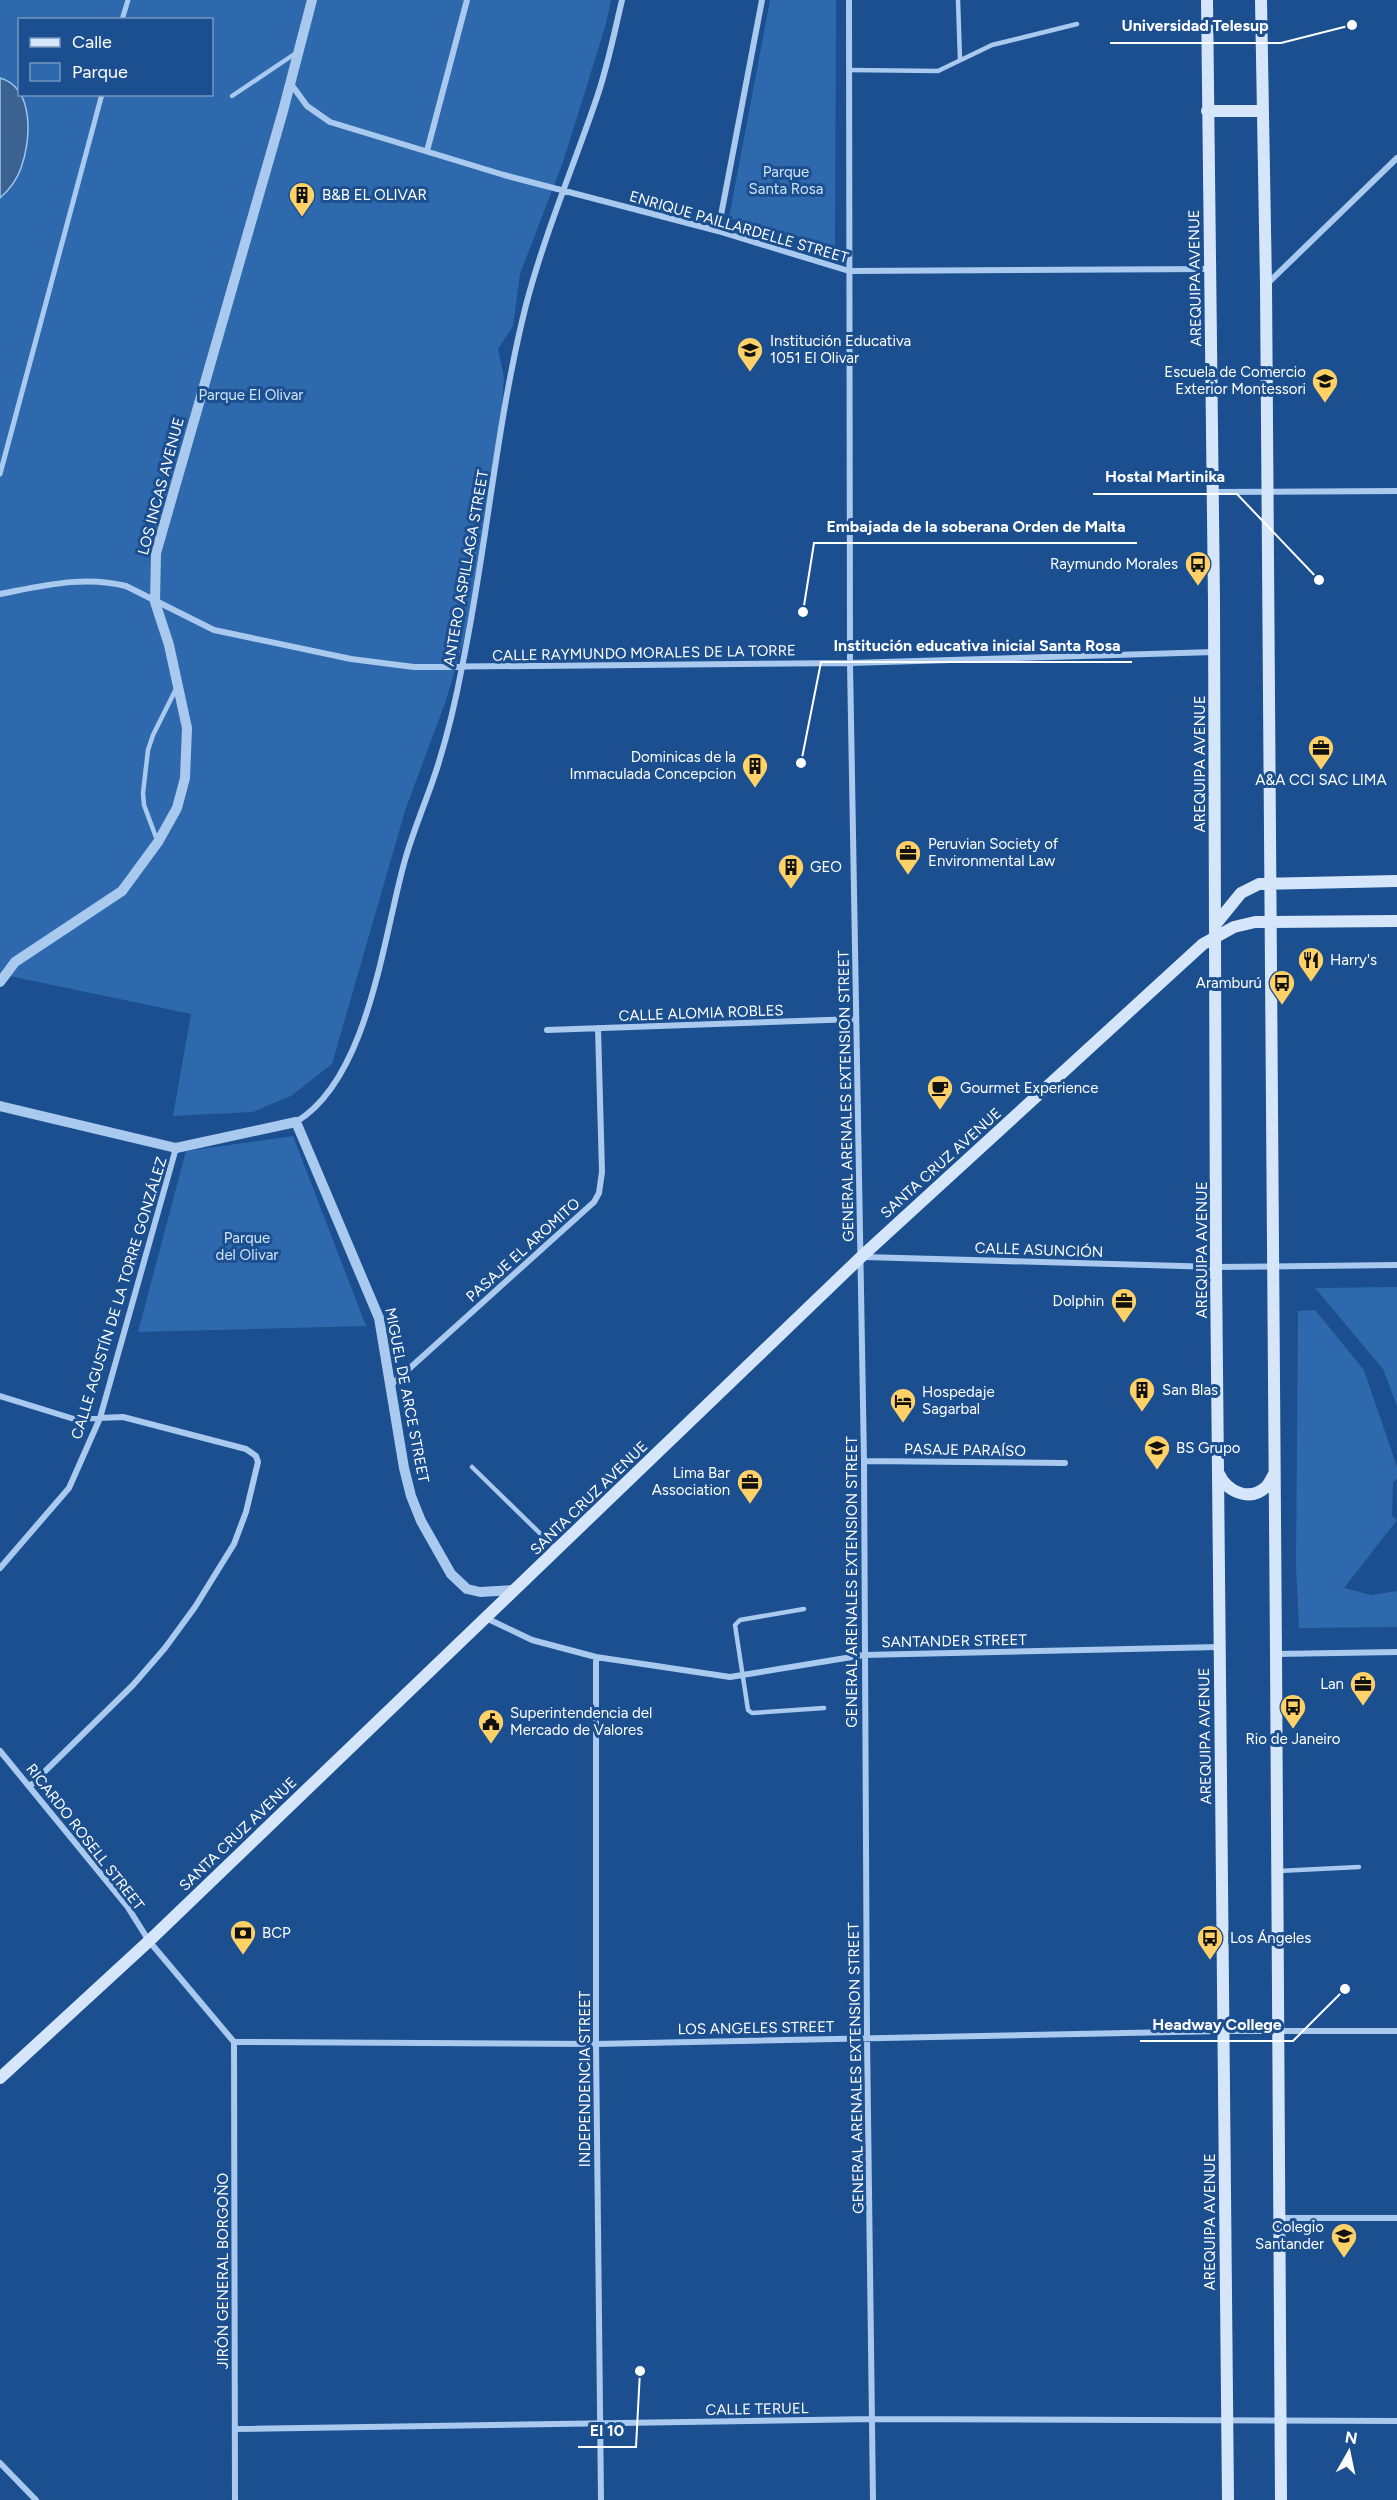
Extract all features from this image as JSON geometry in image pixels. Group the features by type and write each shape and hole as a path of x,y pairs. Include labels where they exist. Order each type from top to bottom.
{"main road":[{"name":"AREQUIPA AVENUE","path":"1207,0 1215,652 1216,1267 1228,2500"},
{"path":"1261,0 1266,285 1281,2500"},
{"path":"1207,111 1263,111"},
{"path":"1215,931 1240,893 1252,886 1269,882 1397,881"},
{"path":"1215,931 1269,921 1397,921"},
{"name":"SANTA CRUZ AVENUE","path":"0,2078 149,1941 861,1257 1215,931"},
{"path":"1219,1473 1226,1486 1243,1494 1253,1494 1266,1486 1274,1473"}],"street":[{"path":"123,18 128,0"},
{"name":"LOS INCAS AVENUE","path":"0,982 15,962 122,891 158,842 177,808 185,778 187,728 178,683 155,602 156,553 312,0"},
{"path":"427,151 467,0"},
{"name":"ANTERO ASPILLAGA STREET","path":"297,1122 318,1107 342,1074 350,1057 371,994 405,859 438,763 462,667 507,398 526,304 562,191 596,101 622,0"},
{"path":"718,231 762,0"},
{"name":"GENERAL ARENALES EXTENSION STREET","path":"849,0 850,663 864,1461 867,2037 873,2500"},
{"name":"ENRIQUE PAILLARDELLE STREET","path":"290,84 307,106 330,122 562,191 718,231 849,271 1210,269"},
{"path":"0,474 101,96"},
{"path":"1266,285 1397,158"},
{"path":"1213,492 1397,491"},
{"name":"CALLE RAYMUNDO MORALES DE LA TORRE","path":"0,594 67,582 102,581 126,586 200,624 233,635 386,665 462,667 850,663 1215,652"},
{"name":"CALLE ALOMIA ROBLES","path":"547,1030 856,1019"},
{"name":"PASAJE EL AROMITO","path":"391,1385 594,1202 599,1193 602,1172 598,1028"},
{"path":"0,1107 176,1148 297,1122"},
{"name":"MIGUEL DE ARCE STREET","path":"297,1122 374,1304 382,1333 404,1468 411,1496 421,1521 451,1574 467,1589 480,1592 514,1590"},
{"name":"CALLE AGUSTÍN DE LA TORRE GONZÁLEZ","path":"0,1568 69,1488 100,1418 176,1148"},
{"name":"CALLE ASUNCIÓN","path":"861,1257 1216,1267 1397,1265"},
{"path":"0,1396 74,1419 123,1417 246,1449 256,1456 258,1467 246,1512 234,1544 165,1648 133,1685 30,1786"},
{"name":"PASAJE PARAÍSO","path":"864,1461 1065,1463"},
{"name":"SANTANDER STREET","path":"485,1617 532,1640 596,1657 729,1677 864,1655 1219,1647"},
{"path":"1276,1653 1397,1652"},
{"name":"INDEPENDENCIA STREET","path":"596,1657 596,2044 601,2500"},
{"name":"RICARDO ROSELL STREET","path":"0,1751 127,1906 149,1941 234,2042"},
{"name":"LOS ANGELES STREET","path":"234,2042 596,2044 1224,2031 1397,2031"},
{"name":"JIRÓN GENERAL BORGOÑO","path":"234,2042 235,2500"},
{"path":"1280,2218 1397,2218"},
{"name":"CALLE TERUEL","path":"235,2429 873,2419 1397,2421"},
{"path":"0,2463 36,2500"}],"lane":[{"path":"958,0 960,60"},
{"path":"850,70 938,71 992,45 1077,24"},
{"path":"232,96 299,51"},
{"path":"158,842 144,805 143,793 147,761 153,735 178,683"},
{"path":"472,1467 556,1550"},
{"path":"804,1609 740,1620 735,1625 748,1710 752,1713 824,1708"},
{"path":"1278,1871 1359,1867"}],"green space":[{"name":"Parque El Olivar","path":"0,0 611,0 606,24 563,162 520,274 513,326 498,349 504,377 502,406 471,617 445,703 405,811 332,1064 291,1096 253,1112 173,1116 191,1014 0,974"},
{"name":"Parque Santa Rosa","path":"770,0 836,0 835,246 729,218"},
{"name":"Parque del Olivar","path":"293,1136 366,1326 138,1332 186,1151"},
{"path":"1397,1287 1397,1406 1383,1369 1315,1288"},
{"path":"1315,1310 1364,1370 1397,1467 1397,1479 1393,1482 1392,1516 1397,1520 1344,1588 1371,1595 1397,1591 1397,1627 1299,1628 1296,1567 1298,1311"}],"shaded area":[{"path":"0,78 11,84 18,91 18,96 21,96 25,104 28,130 27,144 19,172 7,192 0,198"}],"place":[{"name":"Universidad Telesup","path":"1352,25"},
{"name":"B&B EL OLIVAR","path":"302,218"},
{"name":"Institución Educativa 1051 El Olivar","path":"750,373"},
{"name":"Escuela de Comercio Exterior Montessori","path":"1325,404"},
{"name":"Hostal Martinika","path":"1319,580"},
{"name":"Raymundo Morales","path":"1198,587"},
{"name":"Embajada de la soberana Orden de Malta","path":"803,612"},
{"name":"Institución educativa inicial Santa Rosa","path":"801,763"},
{"name":"A&A CCI SAC LIMA","path":"1321,771"},
{"name":"Dominicas de la Immaculada Concepcion","path":"755,789"},
{"name":"Peruvian Society of Environmental Law","path":"908,876"},
{"name":"GEO","path":"791,890"},
{"name":"Harry's","path":"1311,983"},
{"name":"Aramburú","path":"1282,1006"},
{"name":"Gourmet Experience","path":"940,1111"},
{"name":"Dolphin","path":"1124,1324"},
{"name":"San Blas","path":"1142,1413"},
{"name":"Hospedaje Sagarbal","path":"903,1424"},
{"name":"BS Grupo","path":"1157,1471"},
{"name":"Lima Bar Association","path":"750,1505"},
{"name":"Lan","path":"1363,1707"},
{"name":"Rio de Janeiro","path":"1293,1730"},
{"name":"Superintendencia del Mercado de Valores","path":"491,1745"},
{"name":"BCP","path":"243,1956"},
{"name":"Los Ángeles","path":"1210,1961"},
{"name":"Headway College","path":"1345,1989"},
{"name":"Colegio Santander","path":"1344,2259"},
{"name":"El 10","path":"640,2371"}]}
